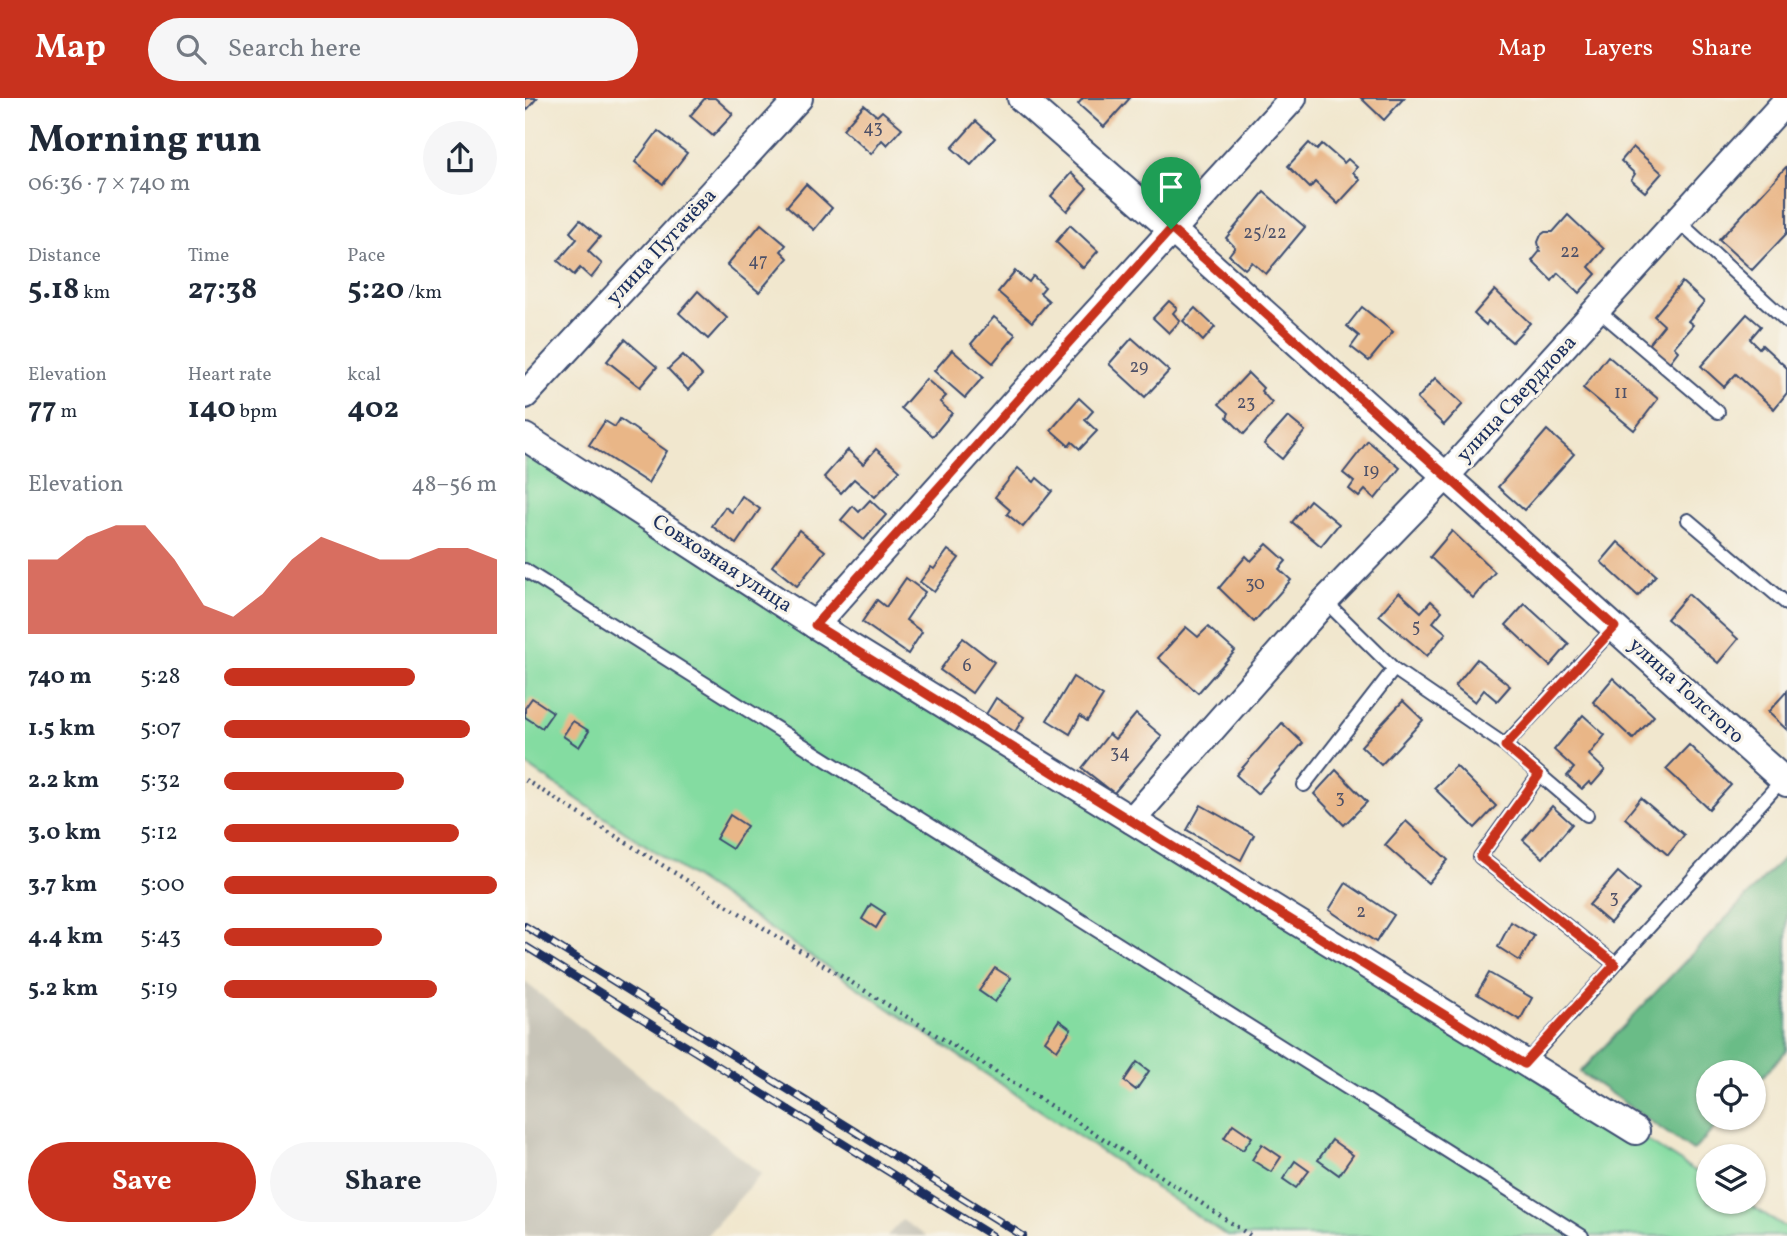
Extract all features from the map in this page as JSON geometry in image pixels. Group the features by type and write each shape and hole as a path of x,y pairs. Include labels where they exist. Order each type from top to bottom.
{"street":[{"name":"улица Пугачёва","path":"525,395 799,98"},
{"name":"улица Толстого","path":"1021,98 1171,229 1785,781"},
{"path":"815,625 1171,229 1293,98"},
{"name":"улица Свердлова","path":"1132,820 1325,601 1446,476 1787,100"},
{"name":"Совхозная улица","path":"525,437 815,625 1636,1131"}],"lane":[{"path":"1678,220 1787,321"},
{"path":"1598,310 1718,412"},
{"path":"1688,520 1787,604"},
{"path":"525,570 1582,1236"},
{"path":"1325,601 1394,669 1505,746 1587,815"},
{"path":"1505,746 1615,627"},
{"path":"1304,785 1394,669"},
{"path":"1539,775 1480,857 1615,964"},
{"path":"1524,1064 1785,781"}],"path":[{"path":"525,780 1112,1144 1251,1236"}],"shaded area":[{"path":"525,982 761,1174 706,1236 525,1236"},
{"path":"902,1220 926,1236 887,1236"}],"green space":[{"path":"525,437 1696,1171 1696,1214 1764,1214 1787,1228 1787,1236 1227,1236 525,764"},
{"path":"1787,854 1787,1050 1766,1073 1766,1060 1696,1060 1696,1130 1713,1130 1700,1144 1696,1144 1693,1151 1580,1072"}],"building":[{"path":"525,98 537,98 525,112"},
{"path":"705,98 715,98 733,114 713,136 690,116"},
{"path":"1083,98 1130,98 1104,127 1078,104"},
{"path":"1361,98 1404,98 1384,120"},
{"path":"864,105 877,116 882,111 902,128 887,145 882,140 871,154 843,129"},
{"path":"976,121 995,138 971,165 952,148"},
{"path":"658,131 687,153 663,184 635,162"},
{"path":"1309,143 1317,150 1322,144 1344,163 1348,159 1357,167 1353,172 1360,180 1338,204 1315,182 1310,188 1288,166"},
{"path":"1633,147 1662,173 1645,192 1631,180 1635,174 1621,161"},
{"path":"1787,166 1787,233 1752,270 1719,240"},
{"path":"1071,173 1087,188 1067,211 1051,196"},
{"path":"806,184 832,208 814,230 787,206"},
{"path":"1264,192 1305,227 1266,274 1252,262 1245,269 1229,255 1235,247 1226,238"},
{"path":"1568,215 1604,249 1589,267 1596,274 1579,293 1558,273 1552,281 1532,261 1540,251 1538,242 1541,235 1553,232"},
{"path":"580,220 600,237 588,251 602,264 591,278 580,268 574,275 558,261 577,239 570,232"},
{"path":"761,224 786,245 781,251 788,258 759,292 727,265"},
{"path":"1070,225 1098,251 1083,268 1056,242"},
{"path":"1015,271 1029,282 1033,276 1045,287 1040,293 1049,301 1032,322 998,292"},
{"path":"1682,282 1704,302 1688,321 1693,325 1674,347 1678,351 1669,363 1648,345 1664,325 1654,316"},
{"path":"1495,290 1530,323 1512,342 1488,321 1486,325 1474,314"},
{"path":"698,291 727,318 708,339 679,313"},
{"path":"1169,301 1177,308 1173,313 1180,321 1169,333 1153,318"},
{"path":"1362,307 1393,332 1369,361 1351,347 1359,336 1347,326"},
{"path":"1195,308 1215,327 1203,341 1183,321"},
{"path":"1747,314 1761,326 1750,339 1759,348 1762,345 1787,368 1787,393 1774,409 1736,374 1724,387 1701,366"},
{"path":"994,317 1016,335 993,363 971,344"},
{"path":"1132,338 1169,371 1145,397 1109,364"},
{"path":"625,339 657,367 640,387 607,361"},
{"path":"952,350 983,377 965,398 934,371"},
{"path":"683,355 702,375 688,390 668,369"},
{"path":"1608,356 1658,399 1634,430 1583,388"},
{"path":"1248,373 1263,388 1261,391 1272,403 1244,434 1227,417 1229,413 1219,404"},
{"path":"1435,378 1463,404 1444,425 1417,399"},
{"path":"926,379 946,396 940,402 952,413 933,436 901,408"},
{"path":"1079,398 1093,411 1085,420 1097,431 1080,449 1072,442 1069,446 1051,430"},
{"path":"1288,417 1305,431 1282,459 1264,444"},
{"path":"620,419 667,451 648,483 589,445 605,421 615,427"},
{"path":"1547,430 1574,454 1524,510 1498,487"},
{"path":"1368,441 1400,468 1375,499 1365,490 1359,497 1349,489 1354,482 1343,473"},
{"path":"876,449 900,470 875,497 854,479 841,493 824,477 848,450 863,464"},
{"path":"1018,468 1034,482 1037,478 1052,491 1023,527 1007,514 1010,510 995,497"},
{"path":"742,496 760,509 736,544 712,526 725,507 732,512"},
{"path":"870,500 886,515 864,540 841,520 853,506 859,512"},
{"path":"1310,500 1339,524 1321,546 1292,522"},
{"path":"799,530 825,551 797,586 772,566"},
{"path":"1452,531 1495,572 1473,598 1430,557"},
{"path":"1618,542 1656,575 1638,596 1601,562"},
{"path":"1267,544 1286,561 1279,569 1291,580 1254,622 1219,588 1246,556 1251,561"},
{"path":"948,550 959,558 934,592 920,582"},
{"path":"906,578 925,592 906,620 922,632 908,654 862,622 877,600 886,607"},
{"path":"1399,592 1421,612 1431,601 1442,611 1433,622 1446,633 1427,656 1379,615"},
{"path":"1688,594 1738,639 1718,663 1667,619"},
{"path":"1525,604 1569,644 1550,666 1506,625"},
{"path":"1186,627 1198,637 1208,627 1235,651 1198,693 1158,658"},
{"path":"963,638 994,662 972,693 940,670"},
{"path":"1477,659 1510,686 1497,701 1484,690 1475,702 1455,686"},
{"path":"1073,677 1103,696 1087,721 1080,716 1070,734 1047,720"},
{"path":"1613,678 1654,716 1633,739 1593,702"},
{"path":"1787,691 1787,730 1768,712"},
{"path":"532,698 553,712 542,728 525,717 525,708"},
{"path":"996,698 1024,717 1013,735 985,716"},
{"path":"1403,701 1423,720 1381,765 1361,746"},
{"path":"1136,714 1162,736 1114,793 1082,768 1109,734 1115,739"},
{"path":"1583,715 1605,735 1589,755 1605,770 1592,785 1589,782 1582,789 1567,776 1574,768 1554,750"},
{"path":"573,721 589,731 579,747 563,736"},
{"path":"1282,723 1303,743 1257,794 1236,775"},
{"path":"1689,745 1731,785 1709,809 1666,769"},
{"path":"1456,766 1496,806 1475,828 1434,788"},
{"path":"1336,770 1367,802 1344,825 1314,794"},
{"path":"1641,798 1684,835 1668,855 1625,818"},
{"path":"1201,805 1254,835 1241,860 1187,830"},
{"path":"1552,806 1572,824 1543,858 1523,840"},
{"path":"730,815 747,826 732,849 716,839"},
{"path":"1406,821 1448,860 1428,883 1385,845"},
{"path":"1618,872 1639,890 1610,923 1589,905"},
{"path":"1346,883 1394,915 1376,942 1329,910"},
{"path":"871,904 885,913 876,928 862,919"},
{"path":"1511,922 1534,936 1520,961 1498,947"},
{"path":"995,968 1011,978 995,1002 979,991"},
{"path":"1489,973 1532,998 1520,1020 1477,994"},
{"path":"1059,1020 1071,1029 1057,1050 1045,1041"},
{"path":"1137,1062 1149,1071 1136,1090 1124,1081"},
{"path":"1233,1124 1252,1137 1243,1150 1224,1138"},
{"path":"1332,1140 1353,1155 1339,1175 1318,1160"},
{"path":"1262,1144 1281,1157 1271,1172 1252,1160"},
{"path":"1295,1161 1309,1171 1296,1188 1283,1179"}],"railway":[{"path":"525,926 1023,1236"},
{"path":"525,946 992,1236"}],"route":[{"path":"1171,229 1615,627 1505,746 1539,775 1480,857 1615,964 1524,1064 815,625 1171,229"}]}
